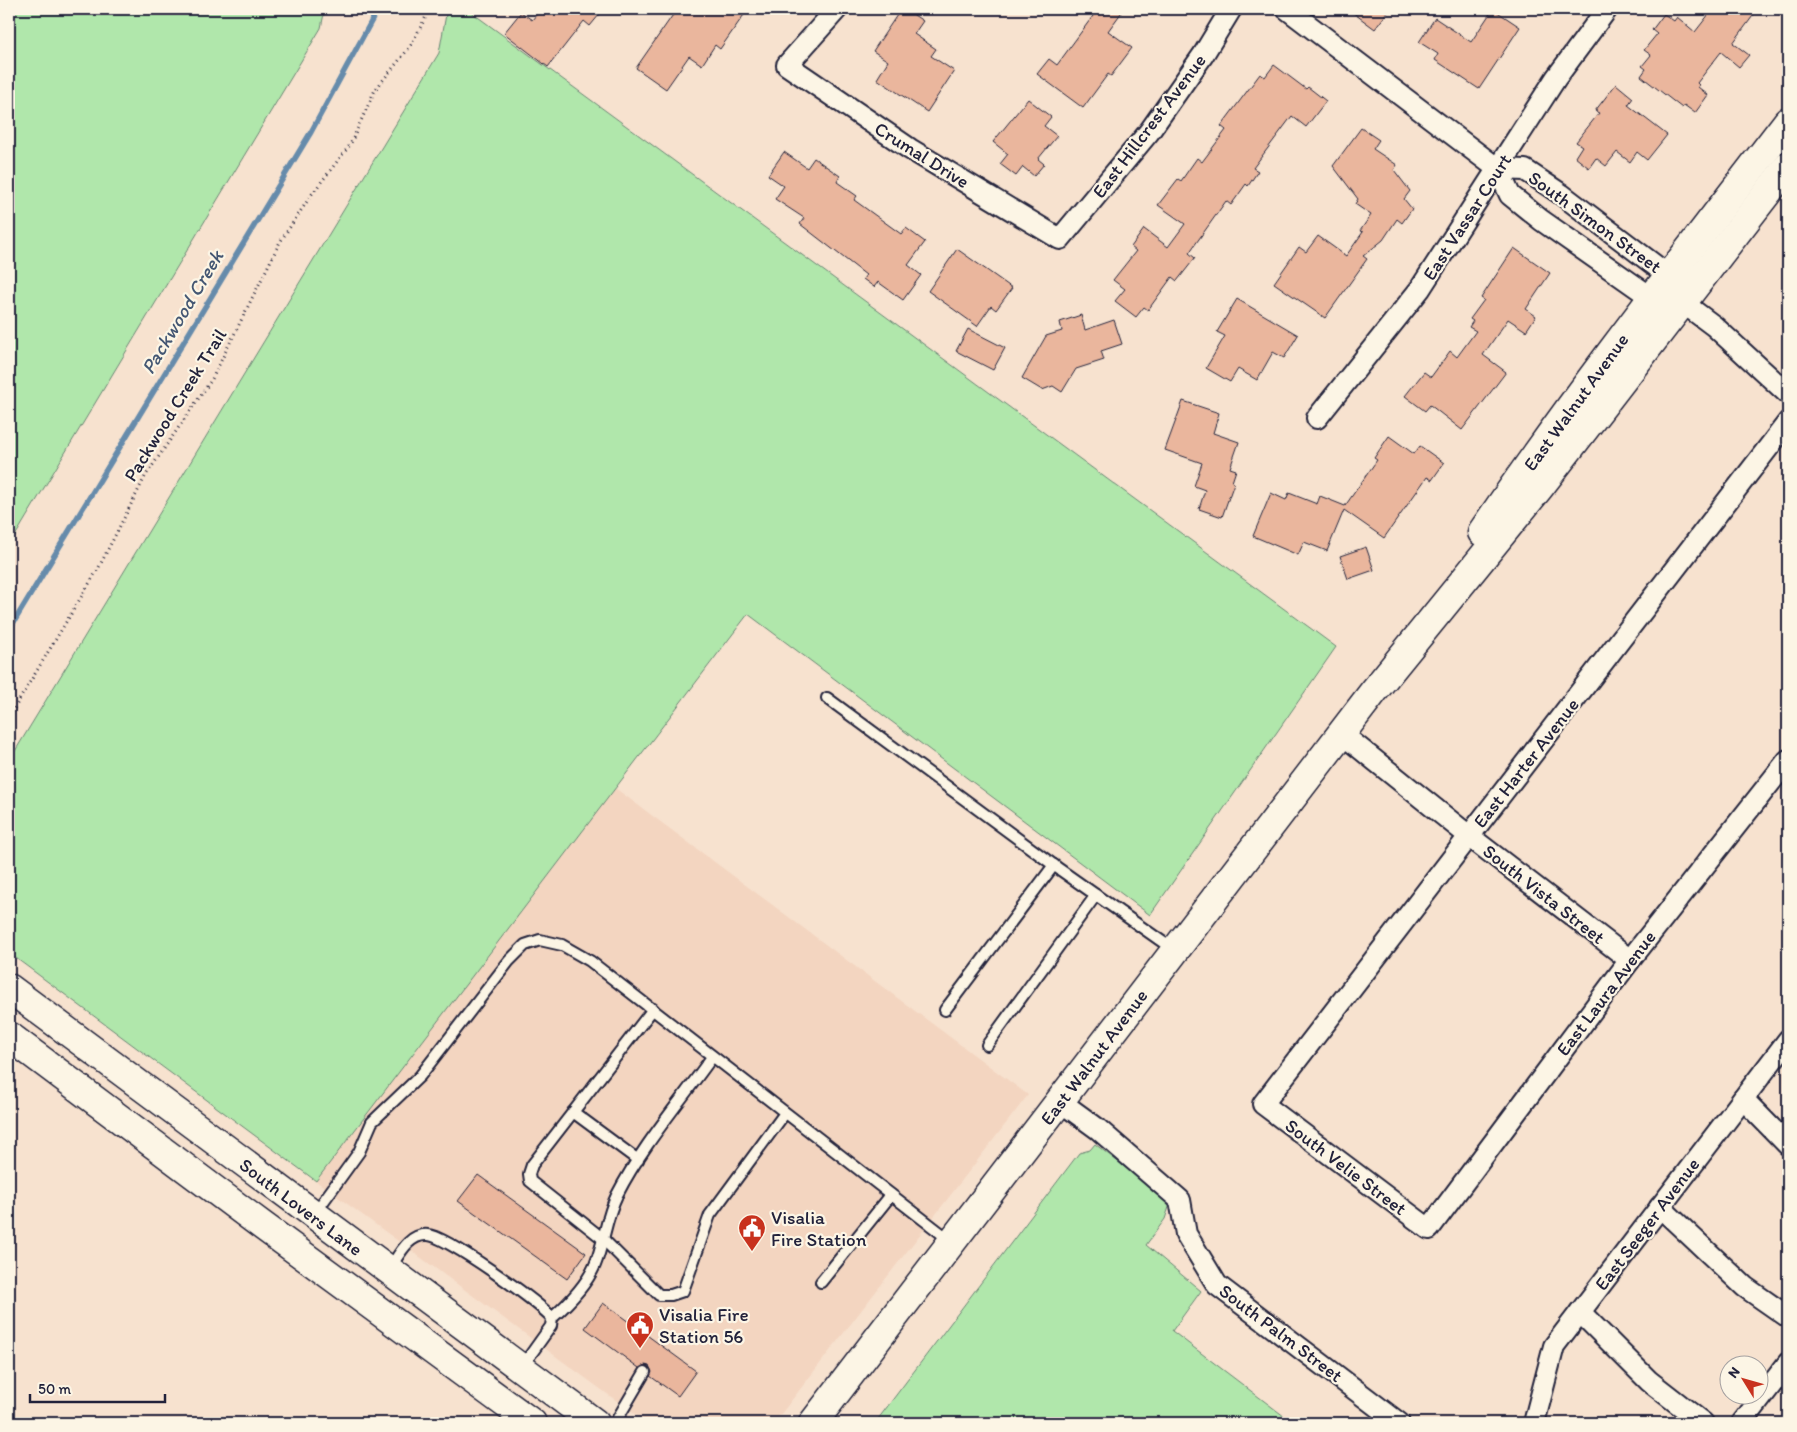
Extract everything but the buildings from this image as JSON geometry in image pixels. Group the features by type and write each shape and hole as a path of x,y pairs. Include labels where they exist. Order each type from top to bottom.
{"main road":[{"name":"East Walnut Avenue","path":"1374,691 1516,482 1652,298 1788,121"},
{"name":"East Walnut Avenue","path":"813,1423 1061,1102 1374,691 1539,488 1788,166"},
{"name":"South Lovers Lane","path":"9,988 313,1216 595,1423"},
{"name":"South Lovers Lane","path":"9,1036 263,1226 532,1423"}],"street":[{"name":"Crumal Drive","path":"837,9 787,65 910,149 1060,240"},
{"name":"East Hillcrest Avenue","path":"1060,240 1149,132 1204,55 1231,9"},
{"name":"South Simon Street","path":"1287,9 1498,169 1510,195 1540,220 1652,298 1682,302"},
{"name":"East Vassar Court","path":"1317,418 1420,289 1556,78 1607,9"},
{"name":"South Simon Street","path":"1498,169 1525,170 1561,194 1669,276 1682,302"},
{"path":"1682,302 1714,326 1788,394"},
{"name":"East Harter Avenue","path":"1263,1104 1788,422"},
{"name":"South Vista Street","path":"1342,734 1469,836 1630,960"},
{"name":"East Laura Avenue","path":"1429,1229 1630,960 1788,760"},
{"name":"East Seeger Avenue","path":"1534,1423 1554,1346 1788,1040"},
{"path":"1743,1099 1788,1145"},
{"name":"South Palm Street","path":"1061,1102 1098,1129 1180,1200 1186,1234 1217,1285 1399,1423"},
{"name":"South Velie Street","path":"1263,1104 1429,1229"},
{"path":"1660,1207 1745,1287 1788,1317"},
{"path":"1580,1312 1649,1381 1703,1423"},
{"path":"1742,1423 1788,1363"}],"lane":[{"path":"827,698 1054,865 1175,951"},
{"path":"945,1010 1054,865"},
{"path":"987,1045 1096,895"},
{"path":"313,1216 360,1152 372,1122 420,1076 509,961 525,945 540,940 562,944 590,961 952,1241"},
{"path":"653,1009 532,1165 529,1174 530,1181 602,1238 660,1295 671,1295 683,1290 710,1215 785,1113"},
{"path":"520,1369 551,1326 552,1318 583,1285 594,1265 616,1196 638,1160 712,1057"},
{"path":"573,1112 638,1160"},
{"path":"821,1282 891,1195"},
{"path":"388,1271 408,1242 429,1234 446,1242 530,1297 552,1318"},
{"path":"615,1423 645,1372"}],"path":[{"name":"Packwood Creek Trail","path":"9,717 98,569 146,475 212,379 284,235 312,194 350,145 375,90 410,47 430,9"}],"shaded area":[{"path":"615,788 1028,1095 774,1423 647,1423 316,1181"}],"green space":[{"path":"9,9 325,9 321,28 9,546"},
{"path":"447,9 467,9 1336,647 1150,915 748,614 316,1181 9,953 9,761 439,53"},
{"path":"1095,1144 1165,1198 1169,1207 1165,1219 1146,1245 1201,1291 1172,1331 1293,1423 875,1423 1079,1153 1090,1150"}],"waterway":[{"name":"Packwood Creek","path":"9,630 311,132 378,9"}],"place":[{"name":"Visalia Fire Station","path":"752,1252"},
{"name":"Visalia Fire Station 56","path":"640,1349"}]}
